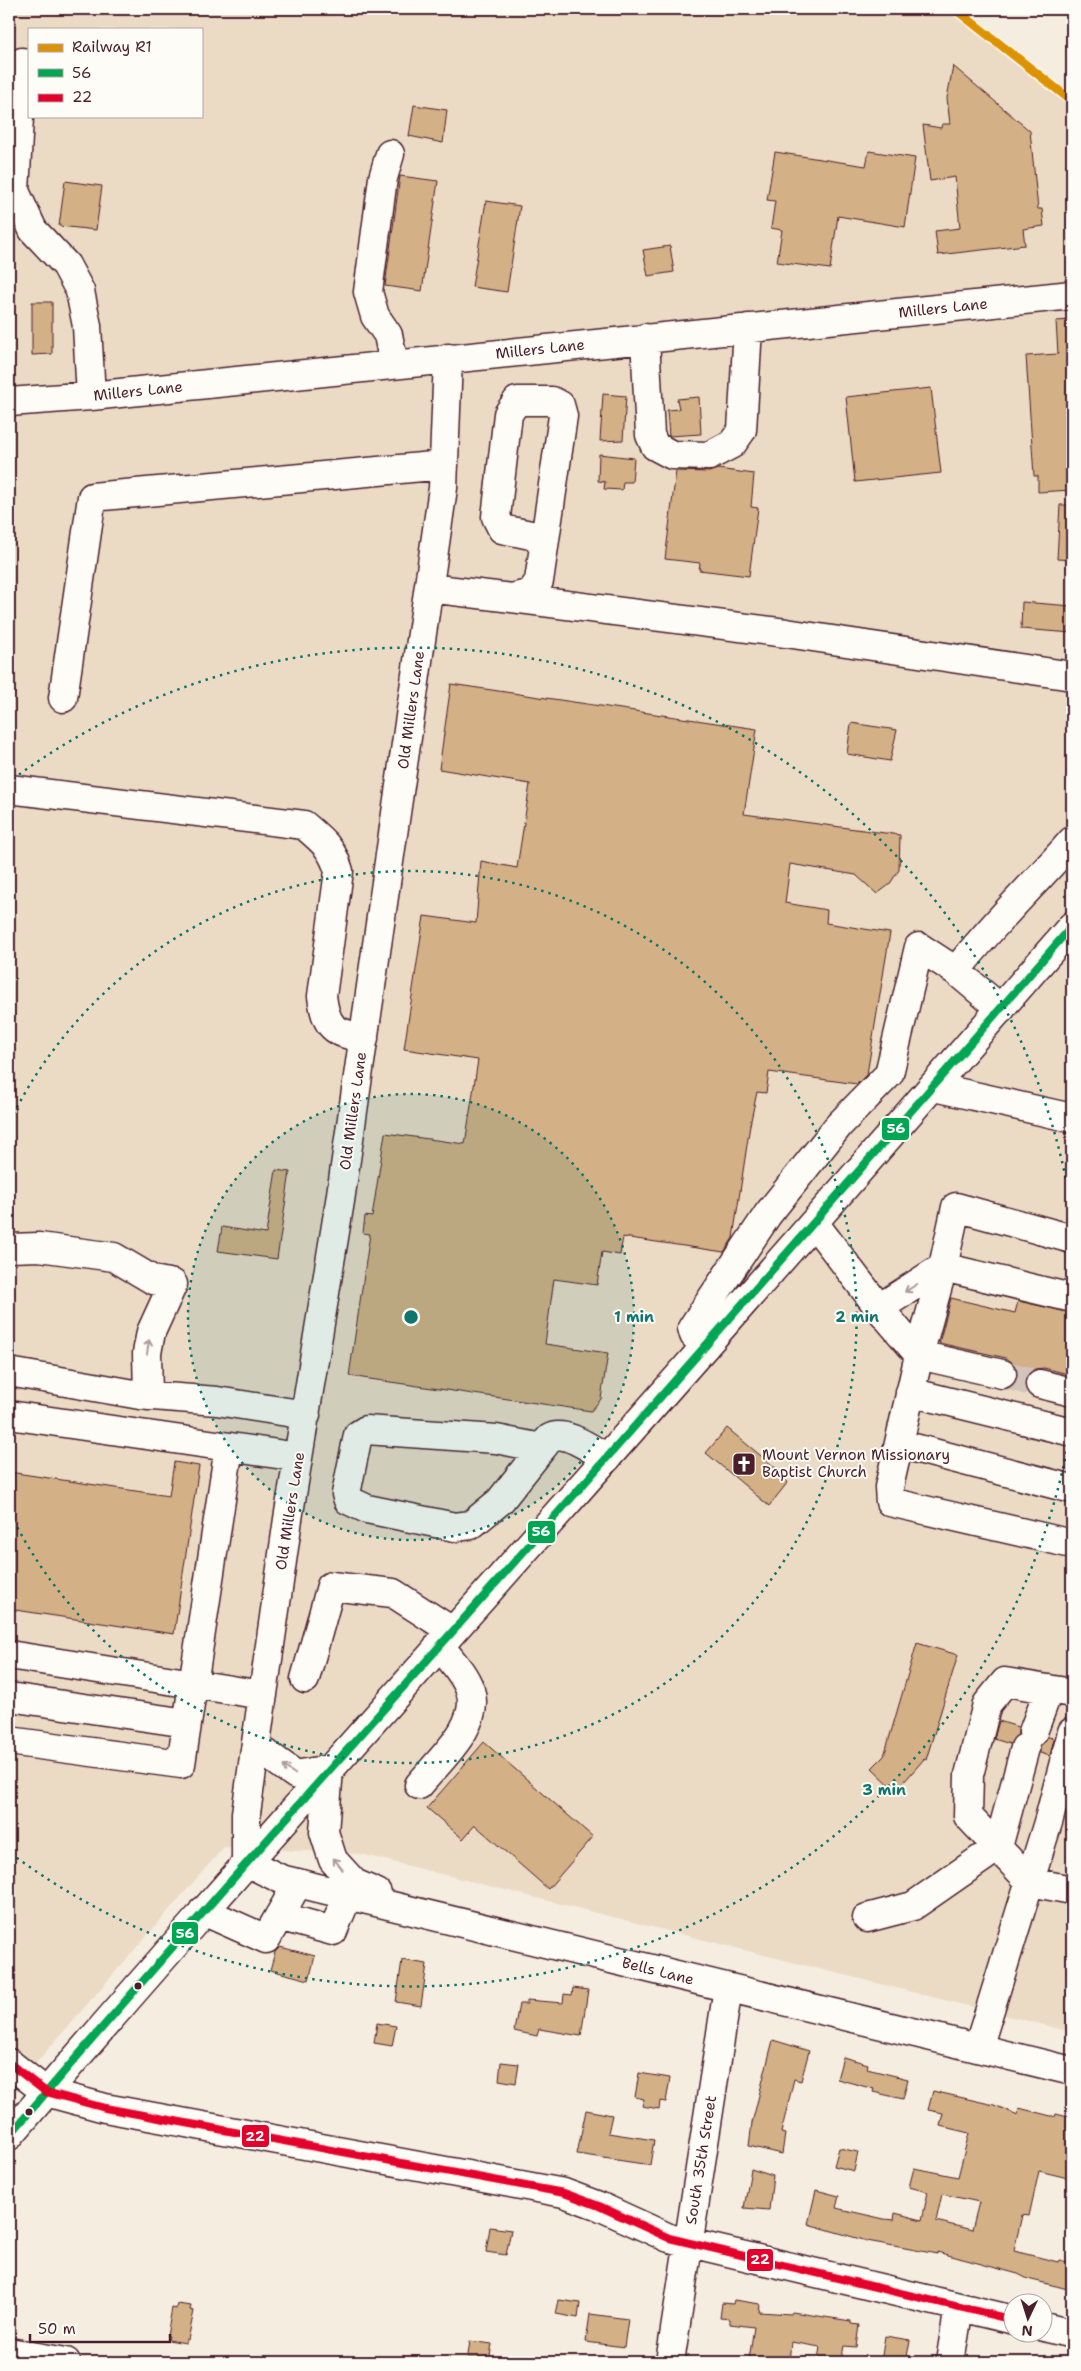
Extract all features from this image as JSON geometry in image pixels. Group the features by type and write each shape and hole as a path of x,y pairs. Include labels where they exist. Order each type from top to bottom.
{"street":[{"path":"22,62 15,191 33,230 66,265 80,292 87,326 91,396"},
{"path":"390,154 383,178 368,292 375,316 388,335 394,364"},
{"name":"Millers Lane","path":"9,402 91,396 1072,295"},
{"path":"645,338 650,435 656,446 672,455 709,456 732,444 742,430 748,328"},
{"name":"Old Millers Lane","path":"246,1862 246,1813 298,1457 364,1038 443,488 448,358"},
{"path":"512,598 531,593 539,581 546,538 563,416 560,405 552,401 516,402 508,414 496,517 502,529 546,538"},
{"path":"63,698 92,497 444,465"},
{"path":"429,588 786,633 1072,676"},
{"path":"9,789 304,825 327,844 334,856 339,871 322,996 324,1013 332,1028 342,1034 364,1038"},
{"path":"956,971 974,946 1035,884 1072,841"},
{"path":"9,2136 246,1862 607,1458 934,1087 1072,926"},
{"path":"705,1346 694,1335 692,1328 768,1214 839,1125 888,1074 919,947 956,971 1001,1009"},
{"path":"934,1087 1072,1118"},
{"path":"1072,1239 956,1207 943,1268 910,1392 889,1487 890,1502 1072,1544"},
{"path":"814,1223 878,1308 919,1355 1002,1374"},
{"path":"9,1248 39,1247 114,1257 153,1280 173,1284 151,1332 147,1353 148,1396"},
{"path":"878,1308 943,1268 1072,1298"},
{"path":"9,1372 148,1396 218,1401 306,1415"},
{"path":"1040,1384 1072,1392"},
{"path":"910,1392 1072,1432"},
{"path":"9,1415 298,1457"},
{"path":"542,1448 480,1438 366,1430 358,1436 346,1494 348,1500 367,1509 455,1527 471,1525 500,1501 551,1438 558,1436 570,1438 607,1458"},
{"path":"899,1444 1072,1489"},
{"path":"9,1741 181,1764 229,1447"},
{"path":"305,1679 331,1586 392,1593 446,1638 470,1690 473,1710 468,1725 419,1785"},
{"path":"9,1655 263,1695"},
{"path":"867,1918 913,1906 998,1847 1029,1740 1061,1691 1005,1682 986,1704 969,1775 968,1816 998,1847 1030,1882 1072,1890"},
{"path":"9,1697 187,1723"},
{"path":"978,2048 1030,1882 1072,1732"},
{"path":"256,1746 296,1775 329,1769"},
{"path":"329,1769 324,1832 333,1860 354,1883 424,1914"},
{"name":"Bells Lane","path":"246,1862 281,1879 1072,2071"},
{"path":"203,1911 266,1939 298,1883"},
{"path":"279,1916 333,1931 348,1895"},
{"name":"South 35th Street","path":"670,2362 728,1988"},
{"path":"9,2063 46,2092 146,2117 564,2193 599,2206 670,2238 1004,2318"},
{"path":"950,2362 958,2306"},
{"path":"1054,2330 1072,2334"},
{"path":"9,2352 66,2362"}],"shaded area":[{"path":"9,9 955,9 1072,101 1072,2032 361,1854 224,1847 9,2094"}],"building":[{"path":"953,66 1030,131 1038,209 1042,209 1044,226 1023,229 1025,245 938,255 935,231 960,228 955,177 930,181 923,125 941,128 942,124 950,124 947,98"},
{"path":"414,105 447,110 443,143 409,136"},
{"path":"869,151 915,158 905,227 838,216 830,269 777,262 782,230 771,228 775,201 767,200 775,152 866,166"},
{"path":"400,176 438,181 422,291 385,286"},
{"path":"65,181 102,186 96,230 59,226"},
{"path":"486,201 520,206 507,292 472,287"},
{"path":"670,246 674,272 648,276 643,250"},
{"path":"32,302 52,302 52,354 32,355"},
{"path":"1071,320 1072,490 1038,492 1038,476 1034,476 1026,356 1058,354 1056,321"},
{"path":"931,388 941,473 855,482 846,397"},
{"path":"603,394 626,396 623,440 600,441"},
{"path":"699,397 701,434 669,436 667,410 679,409 677,399"},
{"path":"599,454 634,458 632,482 623,482 622,490 604,489 605,482 598,481"},
{"path":"718,469 754,474 751,507 758,508 749,576 699,570 700,563 665,559 676,471 709,472"},
{"path":"1060,505 1072,505 1072,560 1057,559"},
{"path":"1022,602 1072,606 1072,633 1021,629"},
{"path":"451,684 757,729 744,814 900,835 899,870 889,885 877,894 856,875 790,864 785,903 827,910 826,923 890,933 867,1074 857,1084 769,1072 766,1093 757,1092 750,1125 733,1238 724,1252 623,1237 620,1255 602,1252 597,1285 554,1279 545,1344 608,1353 601,1399 591,1411 349,1376 370,1234 363,1233 365,1216 372,1217 385,1133 465,1144 478,1060 404,1049 424,916 476,923 481,861 517,868 530,784 439,769"},
{"path":"851,723 897,730 890,761 847,754"},
{"path":"276,1170 290,1172 277,1259 218,1251 222,1227 266,1234"},
{"path":"951,1298 1015,1313 1018,1301 1072,1313 1072,1375 1044,1368 1035,1369 1029,1373 1025,1380 1026,1389 1011,1386 1017,1378 1017,1370 1013,1363 1006,1358 939,1343"},
{"name":"Mount Vernon Missionary Baptist Church","path":"727,1428 783,1474 781,1477 788,1482 769,1506 706,1453"},
{"path":"174,1462 199,1466 174,1634 9,1609 9,1472 169,1496"},
{"path":"917,1643 958,1655 926,1760 924,1759 896,1791 872,1768 884,1756"},
{"path":"999,1721 1018,1727 1018,1735 1010,1744 994,1739"},
{"path":"1048,1737 1054,1738 1050,1756 1040,1753 1040,1745"},
{"path":"484,1742 593,1837 548,1889 475,1825 463,1839 427,1808"},
{"path":"280,1947 315,1956 309,1980 270,1970 275,1952"},
{"path":"402,1960 427,1964 421,2006 396,2002"},
{"path":"573,1988 588,1990 581,2036 539,2029 537,2036 514,2031 519,2004 527,2004 527,2000 563,2003 564,1994 572,1995"},
{"path":"377,2023 396,2026 392,2046 374,2043"},
{"path":"773,2040 809,2051 801,2081 794,2079 781,2133 785,2134 782,2154 749,2146 752,2123"},
{"path":"843,2057 868,2064 867,2069 908,2079 903,2099 873,2092 874,2089 837,2079"},
{"path":"501,2062 519,2064 516,2083 499,2080"},
{"path":"639,2073 670,2078 666,2102 660,2101 659,2109 642,2106 644,2099 635,2097"},
{"path":"933,2091 994,2105 1018,2115 1019,2108 1055,2117 1056,2114 1072,2118 1072,2179 1039,2171 1029,2216 1022,2215 1014,2251 1058,2262 1059,2260 1072,2263 1072,2290 937,2252 937,2254 867,2241 808,2224 816,2190 839,2196 836,2208 884,2219 894,2220 895,2213 922,2220 928,2192 909,2187 914,2168 958,2177 969,2133 940,2126 943,2113 928,2110","holes":["942,2194 979,2202 972,2230 936,2221"]},
{"path":"586,2110 612,2115 608,2133 654,2140 650,2165 577,2154"},
{"path":"839,2148 858,2152 854,2171 834,2166"},
{"path":"751,2169 773,2176 769,2210 744,2208"},
{"path":"490,2227 511,2230 506,2255 486,2252"},
{"path":"559,2300 580,2303 578,2318 556,2314"},
{"path":"734,2300 760,2304 759,2312 791,2314 792,2312 851,2321 851,2324 859,2325 856,2347 844,2346 841,2362 818,2359 820,2347 791,2342 789,2362 749,2359 754,2327 730,2324 730,2319 720,2318 722,2303 733,2304"},
{"path":"177,2304 191,2306 190,2310 194,2311 186,2343 168,2340 169,2336 167,2336 172,2308 176,2309"},
{"path":"590,2314 628,2319 624,2347 586,2342"},
{"path":"885,2336 910,2340 906,2362 881,2362"},
{"path":"470,2341 492,2344 489,2362 467,2362"}],"tunnel":[{"path":"1002,1374 1040,1384"}],"rail line":[{"name":"R1","path":"955,9 1072,101"}],"transit line":[{"name":"56","path":"9,2136 198,1918 587,1480 1072,926"},
{"name":"22","path":"9,2063 46,2092 105,2108 564,2193 599,2206 669,2238 1004,2318"}],"place":[{"name":"Mount Vernon Missionary Baptist Church","path":"744,1464"}]}
